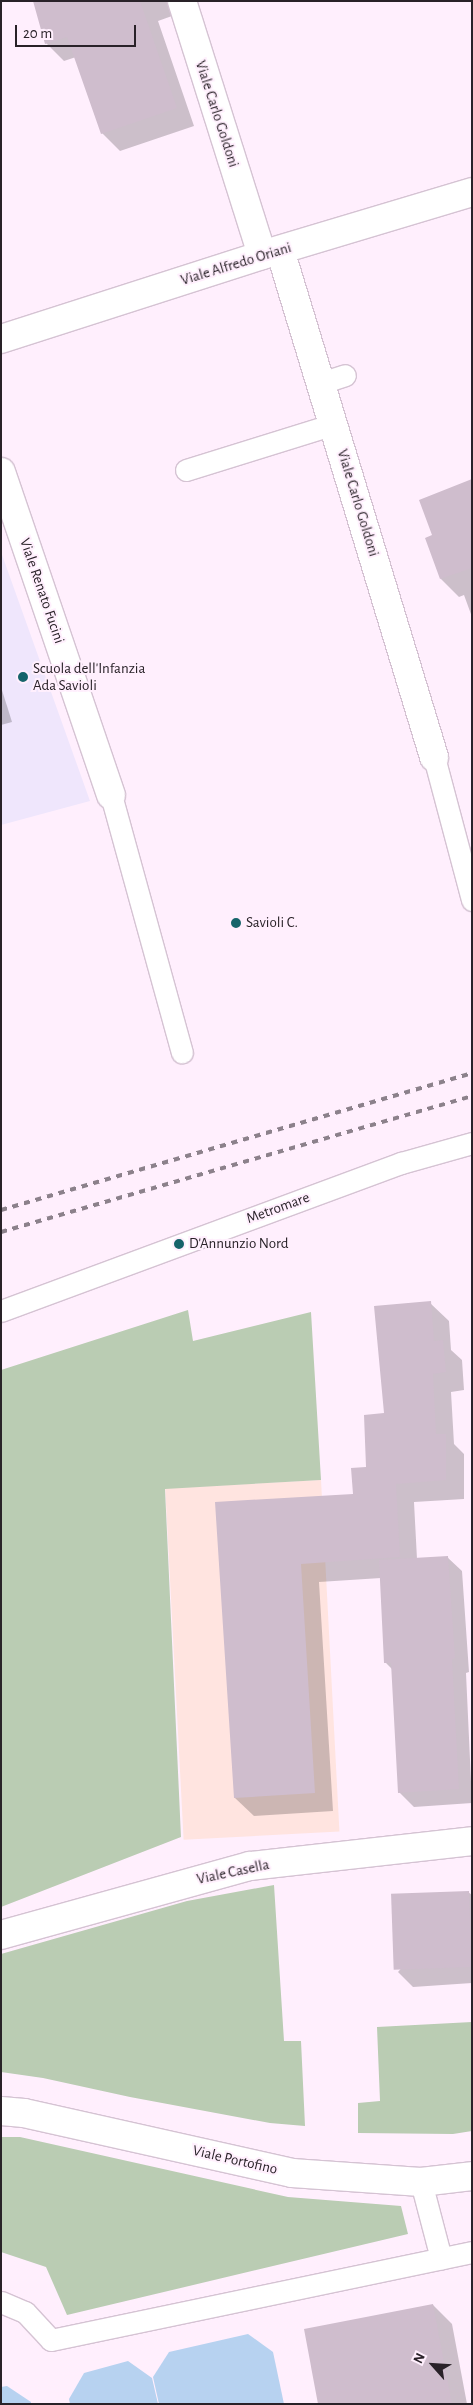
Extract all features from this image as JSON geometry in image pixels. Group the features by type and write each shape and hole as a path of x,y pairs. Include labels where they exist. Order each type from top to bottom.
{"street":[{"name":"Viale Carlo Goldoni","path":"182,1 271,253 333,379 334,424 434,757"},
{"name":"Viale Alfredo Oriani","path":"1,339 271,253 472,192"},
{"name":"Viale Renato Fucini","path":"1,472 111,795"},
{"name":"Viale Casella","path":"1,1935 250,1866 472,1840"},
{"name":"Viale Portofino","path":"1,2110 24,2113 292,2173 421,2182 472,2176"}],"lane":[{"path":"186,470 334,424"},
{"path":"434,757 472,900"},
{"path":"111,795 182,1052"},
{"name":"Metromare","path":"1,1311 401,1163 472,1142"},
{"path":"421,2182 441,2258"},
{"path":"1,2302 25,2312 51,2340 472,2252"}],"shaded area":[{"name":"Scuola dell'Infanzia Ada Savioli","path":"1,552 90,801 1,825"},
{"path":"321,1480 339,1832 184,1840 165,1488"}],"green space":[{"path":"188,1310 193,1341 311,1312 321,1480 165,1489 181,1837 1,1907 1,1370"},
{"path":"274,1885 284,2041 301,2041 305,2126 270,2123 130,2097 43,2078 1,2072 1,1954 187,1901"},
{"path":"472,2022 472,2131 453,2134 358,2133 358,2103 380,2101 377,2027"},
{"path":"1,2137 20,2137 288,2197 401,2206 408,2234 67,2315 46,2267 1,2252"}],"water":[{"path":"248,2334 273,2352 284,2404 159,2404 153,2377 169,2352"},
{"path":"128,2361 152,2378 158,2404 70,2404 69,2399 84,2373"},
{"path":"7,2386 31,2402 31,2404 1,2404 1,2387"}],"building":[{"path":"33,1 140,1 177,108 101,134 67,37 45,44"},
{"path":"472,479 472,568 440,579 425,538 432,535 419,500"},
{"path":"431,1301 434,1341 443,1340 446,1372 433,1374 436,1434 446,1434 446,1480 396,1484 400,1557 301,1564 315,1793 234,1798 215,1502 353,1494 351,1468 366,1467 364,1415 384,1413 374,1306"},
{"path":"448,1556 455,1658 452,1659 459,1789 398,1793 391,1663 384,1663 379,1560"},
{"path":"469,1891 472,1967 394,1970 391,1894"},
{"path":"433,2304 452,2404 318,2404 304,2329"}],"railway":[{"path":"1,1210 472,1073"},
{"path":"1,1232 472,1096"}],"place":[{"name":"Scuola dell'Infanzia Ada Savioli","path":"23,677"},
{"name":"Savioli C.","path":"236,923"},
{"name":"D'Annunzio Nord","path":"179,1244"}]}
